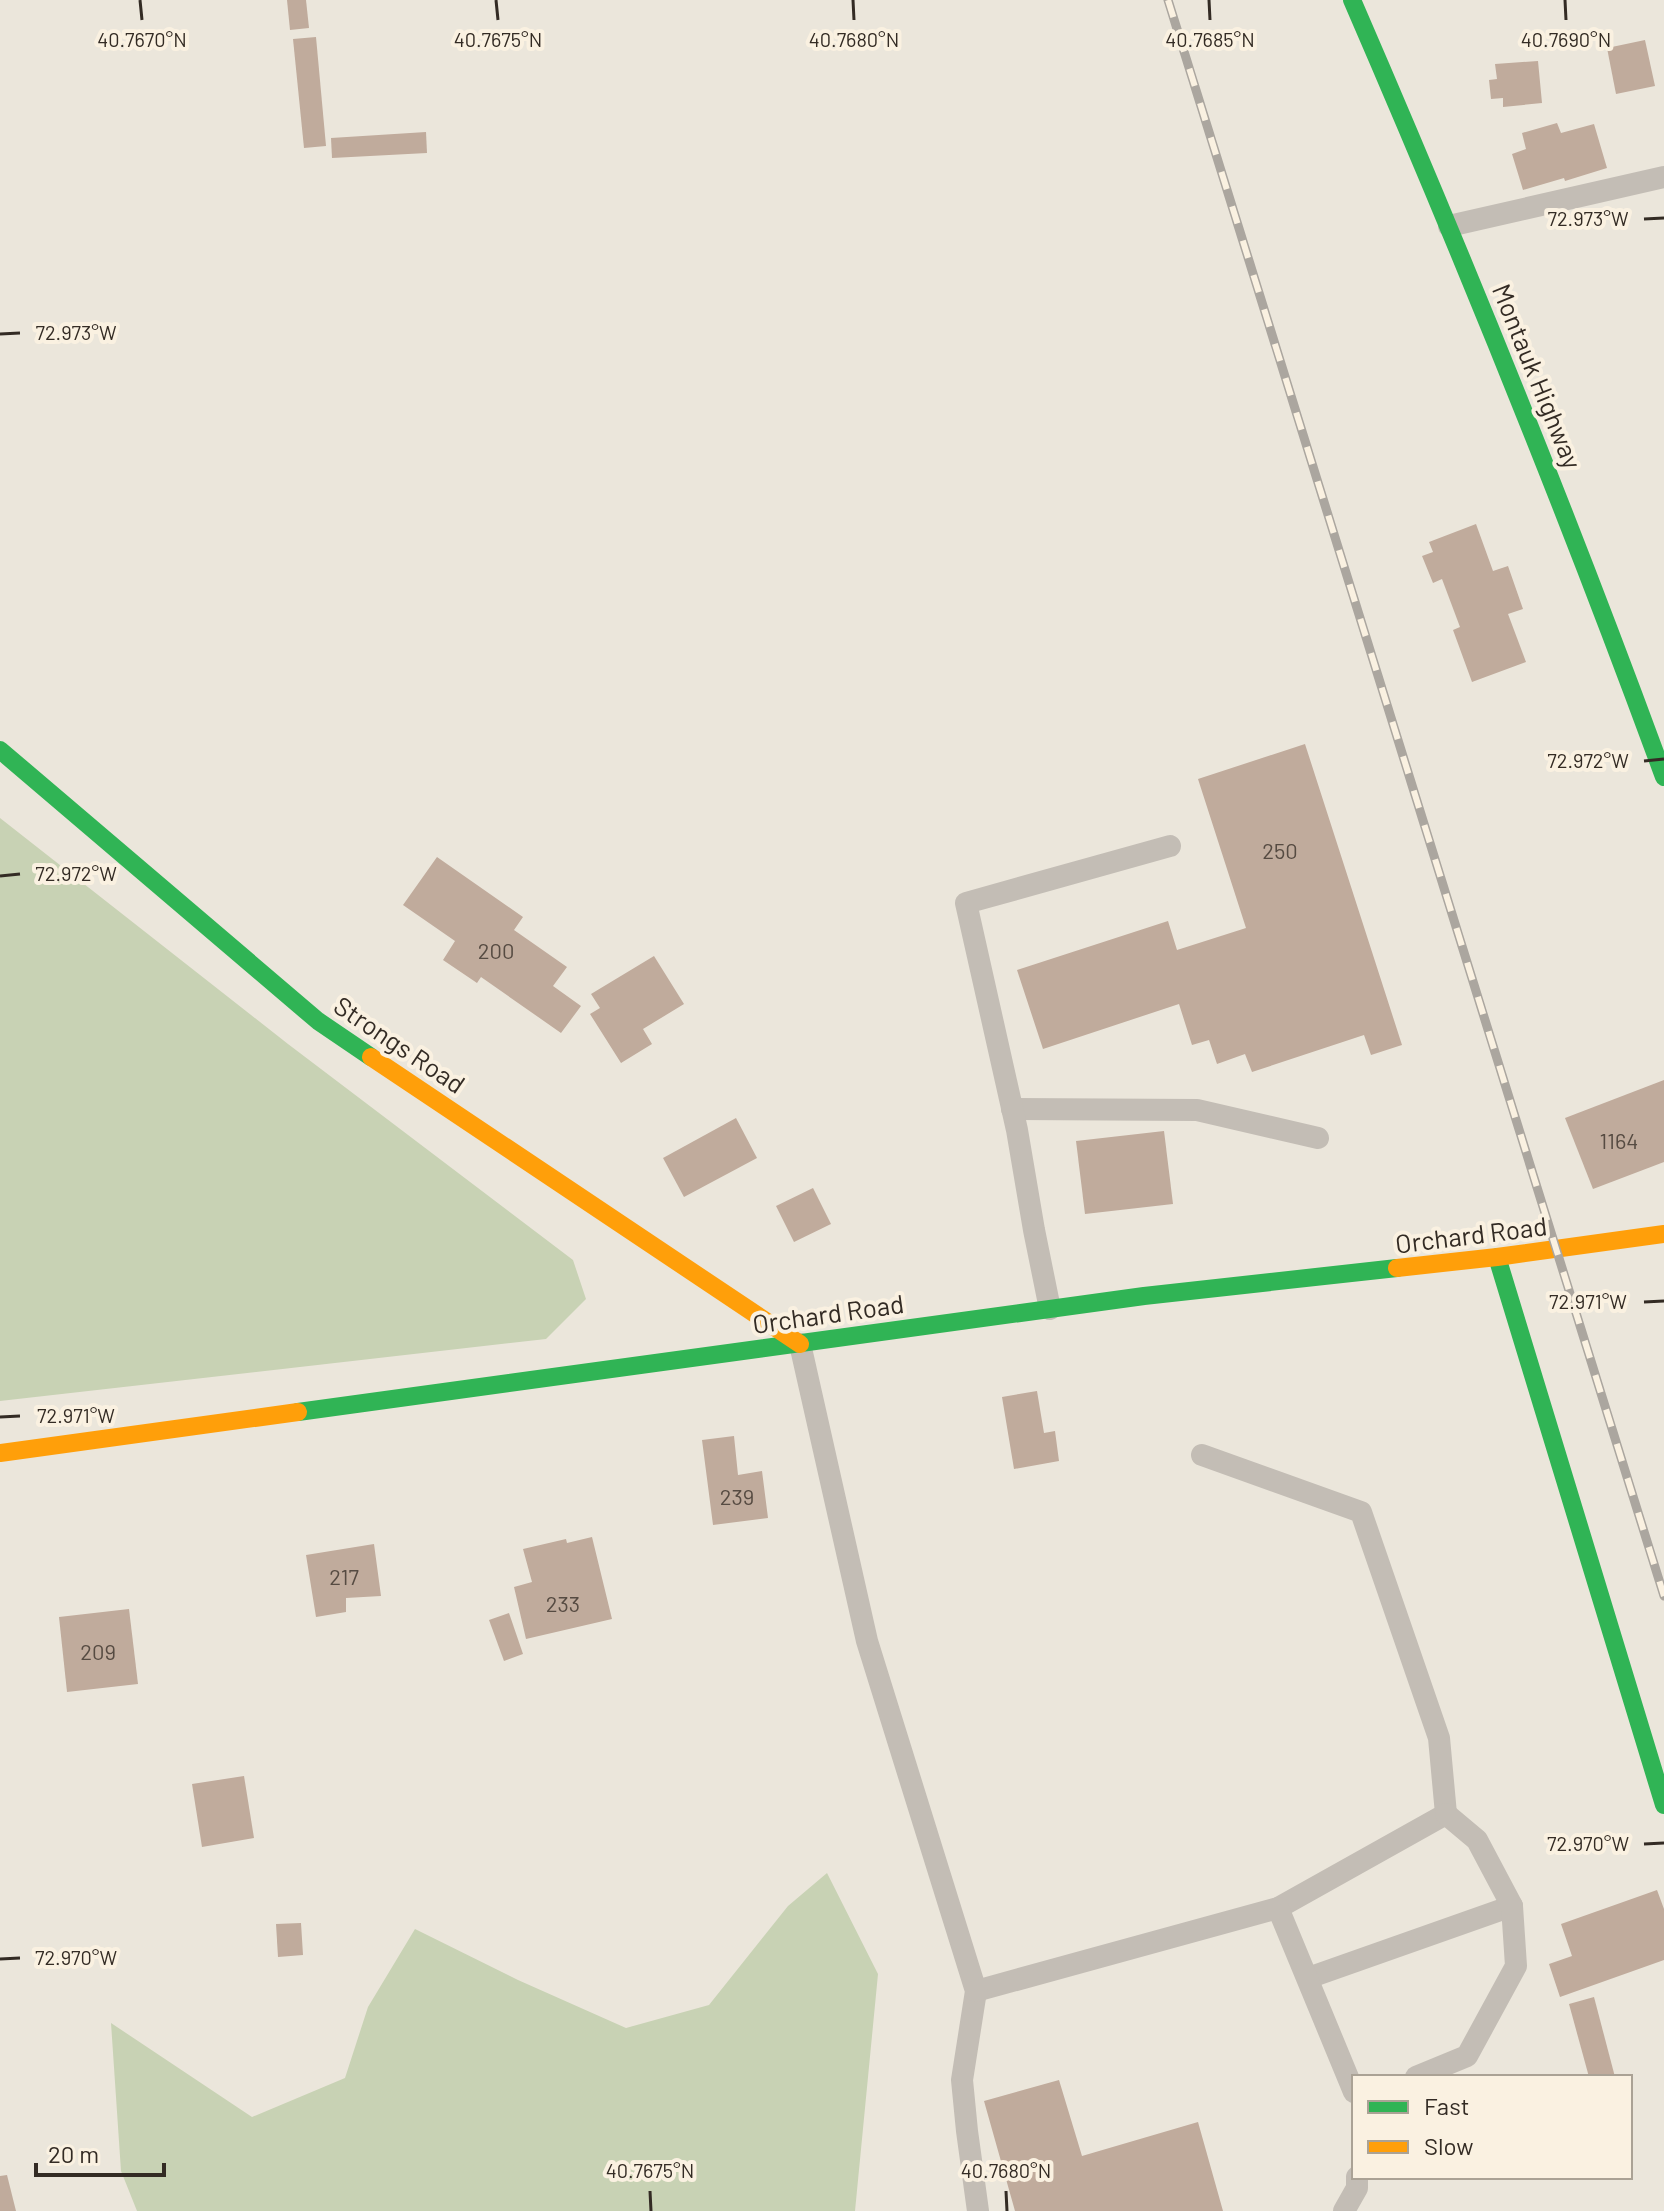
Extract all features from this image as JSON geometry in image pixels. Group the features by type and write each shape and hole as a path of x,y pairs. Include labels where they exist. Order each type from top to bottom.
{"street":[{"name":"Montauk Highway","path":"1352,0 1449,226 1568,522 1664,777"},
{"name":"Strongs Road","path":"0,750 318,1021 800,1344"},
{"name":"Orchard Road","path":"0,1453 1159,1294 1497,1257 1664,1234"},
{"path":"1497,1257 1664,1805"}],"lane":[{"path":"1449,226 1664,177"},
{"path":"1050,1309 1012,1109 966,903 1170,846"},
{"path":"1012,1109 1197,1110 1318,1138"},
{"path":"800,1344 867,1641 976,1991 962,2080 978,2211"},
{"path":"1202,1455 1361,1512 1439,1738 1446,1814 1477,1840 1512,1906 1516,1966 1467,2056 1421,2075"},
{"path":"976,1991 1278,1908 1446,1814"},
{"path":"1308,1978 1512,1906"},
{"path":"1278,1908 1352,2087"},
{"path":"1344,2211 1357,2188 1357,2179"}],"green space":[{"path":"0,818 288,1044 573,1260 586,1299 546,1339 0,1401"},
{"path":"827,1873 878,1974 855,2211 137,2211 121,2171 111,2023 252,2117 345,2078 368,2007 415,1929 518,1980 626,2028 709,2005 788,1906"}],"building":[{"path":"287,0 306,0 309,28 290,30"},
{"path":"316,37 326,146 304,148 293,39"},
{"path":"1645,40 1655,86 1616,94 1607,48"},
{"path":"1538,61 1542,103 1503,107 1503,98 1491,99 1489,80 1497,79 1495,64"},
{"path":"1557,123 1561,133 1594,124 1607,168 1523,190 1512,154 1526,149 1522,133"},
{"path":"426,132 427,153 332,158 331,138"},
{"path":"1476,524 1493,571 1508,566 1523,609 1508,614 1526,662 1472,682 1453,630 1460,627 1442,579 1433,583 1422,556 1433,552 1429,542"},
{"path":"1305,744 1402,1045 1371,1055 1364,1035 1252,1072 1245,1054 1217,1064 1209,1040 1192,1045 1179,1004 1043,1049 1017,970 1168,921 1177,950 1246,928 1198,779"},
{"path":"437,857 523,917 514,930 567,967 553,986 581,1006 561,1033 481,977 477,983 443,960 455,941 403,905"},
{"path":"654,956 684,1004 643,1029 652,1044 621,1063 590,1014 600,1008 591,994"},
{"path":"1664,1080 1664,1162 1593,1189 1565,1118"},
{"path":"736,1118 757,1158 684,1197 663,1158"},
{"path":"1164,1131 1173,1204 1085,1214 1076,1141"},
{"path":"813,1188 831,1224 794,1242 776,1206"},
{"path":"1037,1391 1044,1433 1055,1431 1059,1461 1014,1469 1002,1397"},
{"path":"734,1436 738,1475 762,1471 768,1518 713,1525 702,1440"},
{"path":"592,1537 612,1619 526,1639 514,1587 532,1582 523,1549 566,1539 567,1543"},
{"path":"374,1544 381,1596 346,1598 346,1612 316,1617 306,1555"},
{"path":"129,1609 138,1684 67,1692 59,1617"},
{"path":"509,1613 523,1654 504,1661 489,1620"},
{"path":"244,1776 254,1838 202,1847 192,1784"},
{"path":"1657,1890 1664,1909 1664,1960 1560,1997 1549,1964 1572,1956 1561,1924"},
{"path":"301,1923 303,1955 278,1957 276,1924"},
{"path":"1594,1997 1614,2075 1588,2075 1569,2004"},
{"path":"1059,2080 1082,2156 1198,2122 1223,2211 1015,2211 984,2101"},
{"path":"7,2175 16,2211 0,2211 0,2176"}],"railway":[{"path":"1168,0 1664,1596"}],"traffic: fast":[{"path":"1352,0 1514,386 1664,777"},
{"path":"0,750 318,1021 371,1057"},
{"path":"1497,1257 1664,1805"},
{"path":"298,1412 1144,1296 1397,1268"}],"traffic: slow":[{"path":"371,1057 800,1344"},
{"path":"1397,1268 1664,1234"},
{"path":"0,1453 298,1412"}]}
